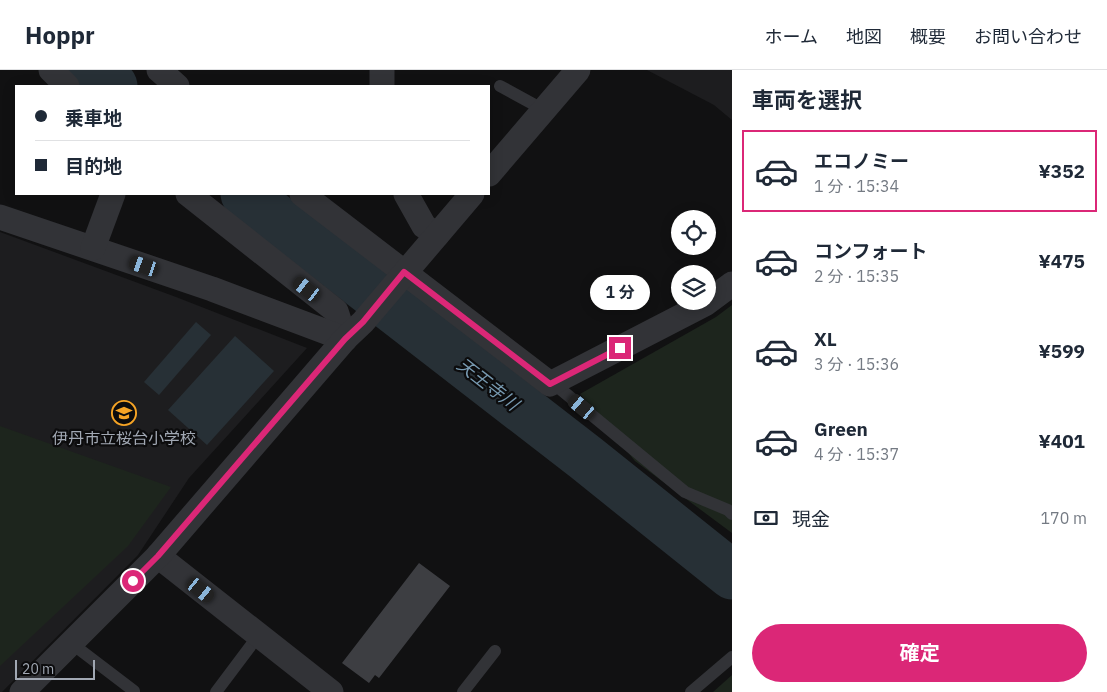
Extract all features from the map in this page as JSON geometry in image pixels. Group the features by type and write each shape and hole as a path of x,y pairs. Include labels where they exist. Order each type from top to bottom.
{"street":[{"path":"51,70 66,85"},
{"path":"159,70 176,85"},
{"path":"382,70 382,85"},
{"path":"490,173 578,70"},
{"path":"94,248 113,195"},
{"path":"189,195 336,311 354,331"},
{"path":"303,195 402,276 550,384 705,304 732,284"},
{"path":"407,195 424,226 437,235"},
{"path":"22,692 158,556 471,195"},
{"path":"0,217 212,289 354,331"},
{"path":"158,556 331,692"}],"lane":[{"path":"500,86 544,110"},
{"path":"553,383 684,492 728,510 732,514"},
{"path":"216,692 258,636"},
{"path":"71,643 134,691"},
{"path":"463,692 495,651"},
{"path":"691,692 732,656"}],"shaded area":[{"path":"647,70 732,70 732,120 714,105"},
{"name":"伊丹市立桜台小学校","path":"0,232 307,348 189,478 138,555 2,692 0,692"},
{"path":"732,305 732,533 635,461 580,394 716,317"},
{"path":"196,322 211,335 159,395 144,382"},
{"path":"235,336 274,371 207,445 168,410"},
{"path":"0,426 171,487 128,546 0,666"},
{"path":"732,675 732,692 713,692"}],"building":[{"path":"419,563 450,586 379,678 375,675 369,683 342,663"}],"waterway":[{"name":"天王寺川","path":"92,70 112,85"},
{"name":"天王寺川","path":"246,195 586,458 732,575"}],"place":[{"name":"伊丹市立桜台小学校","path":"124,413"}],"route":[{"path":"133,581 158,556 345,339 363,322 404,272 550,384 620,348"}]}
